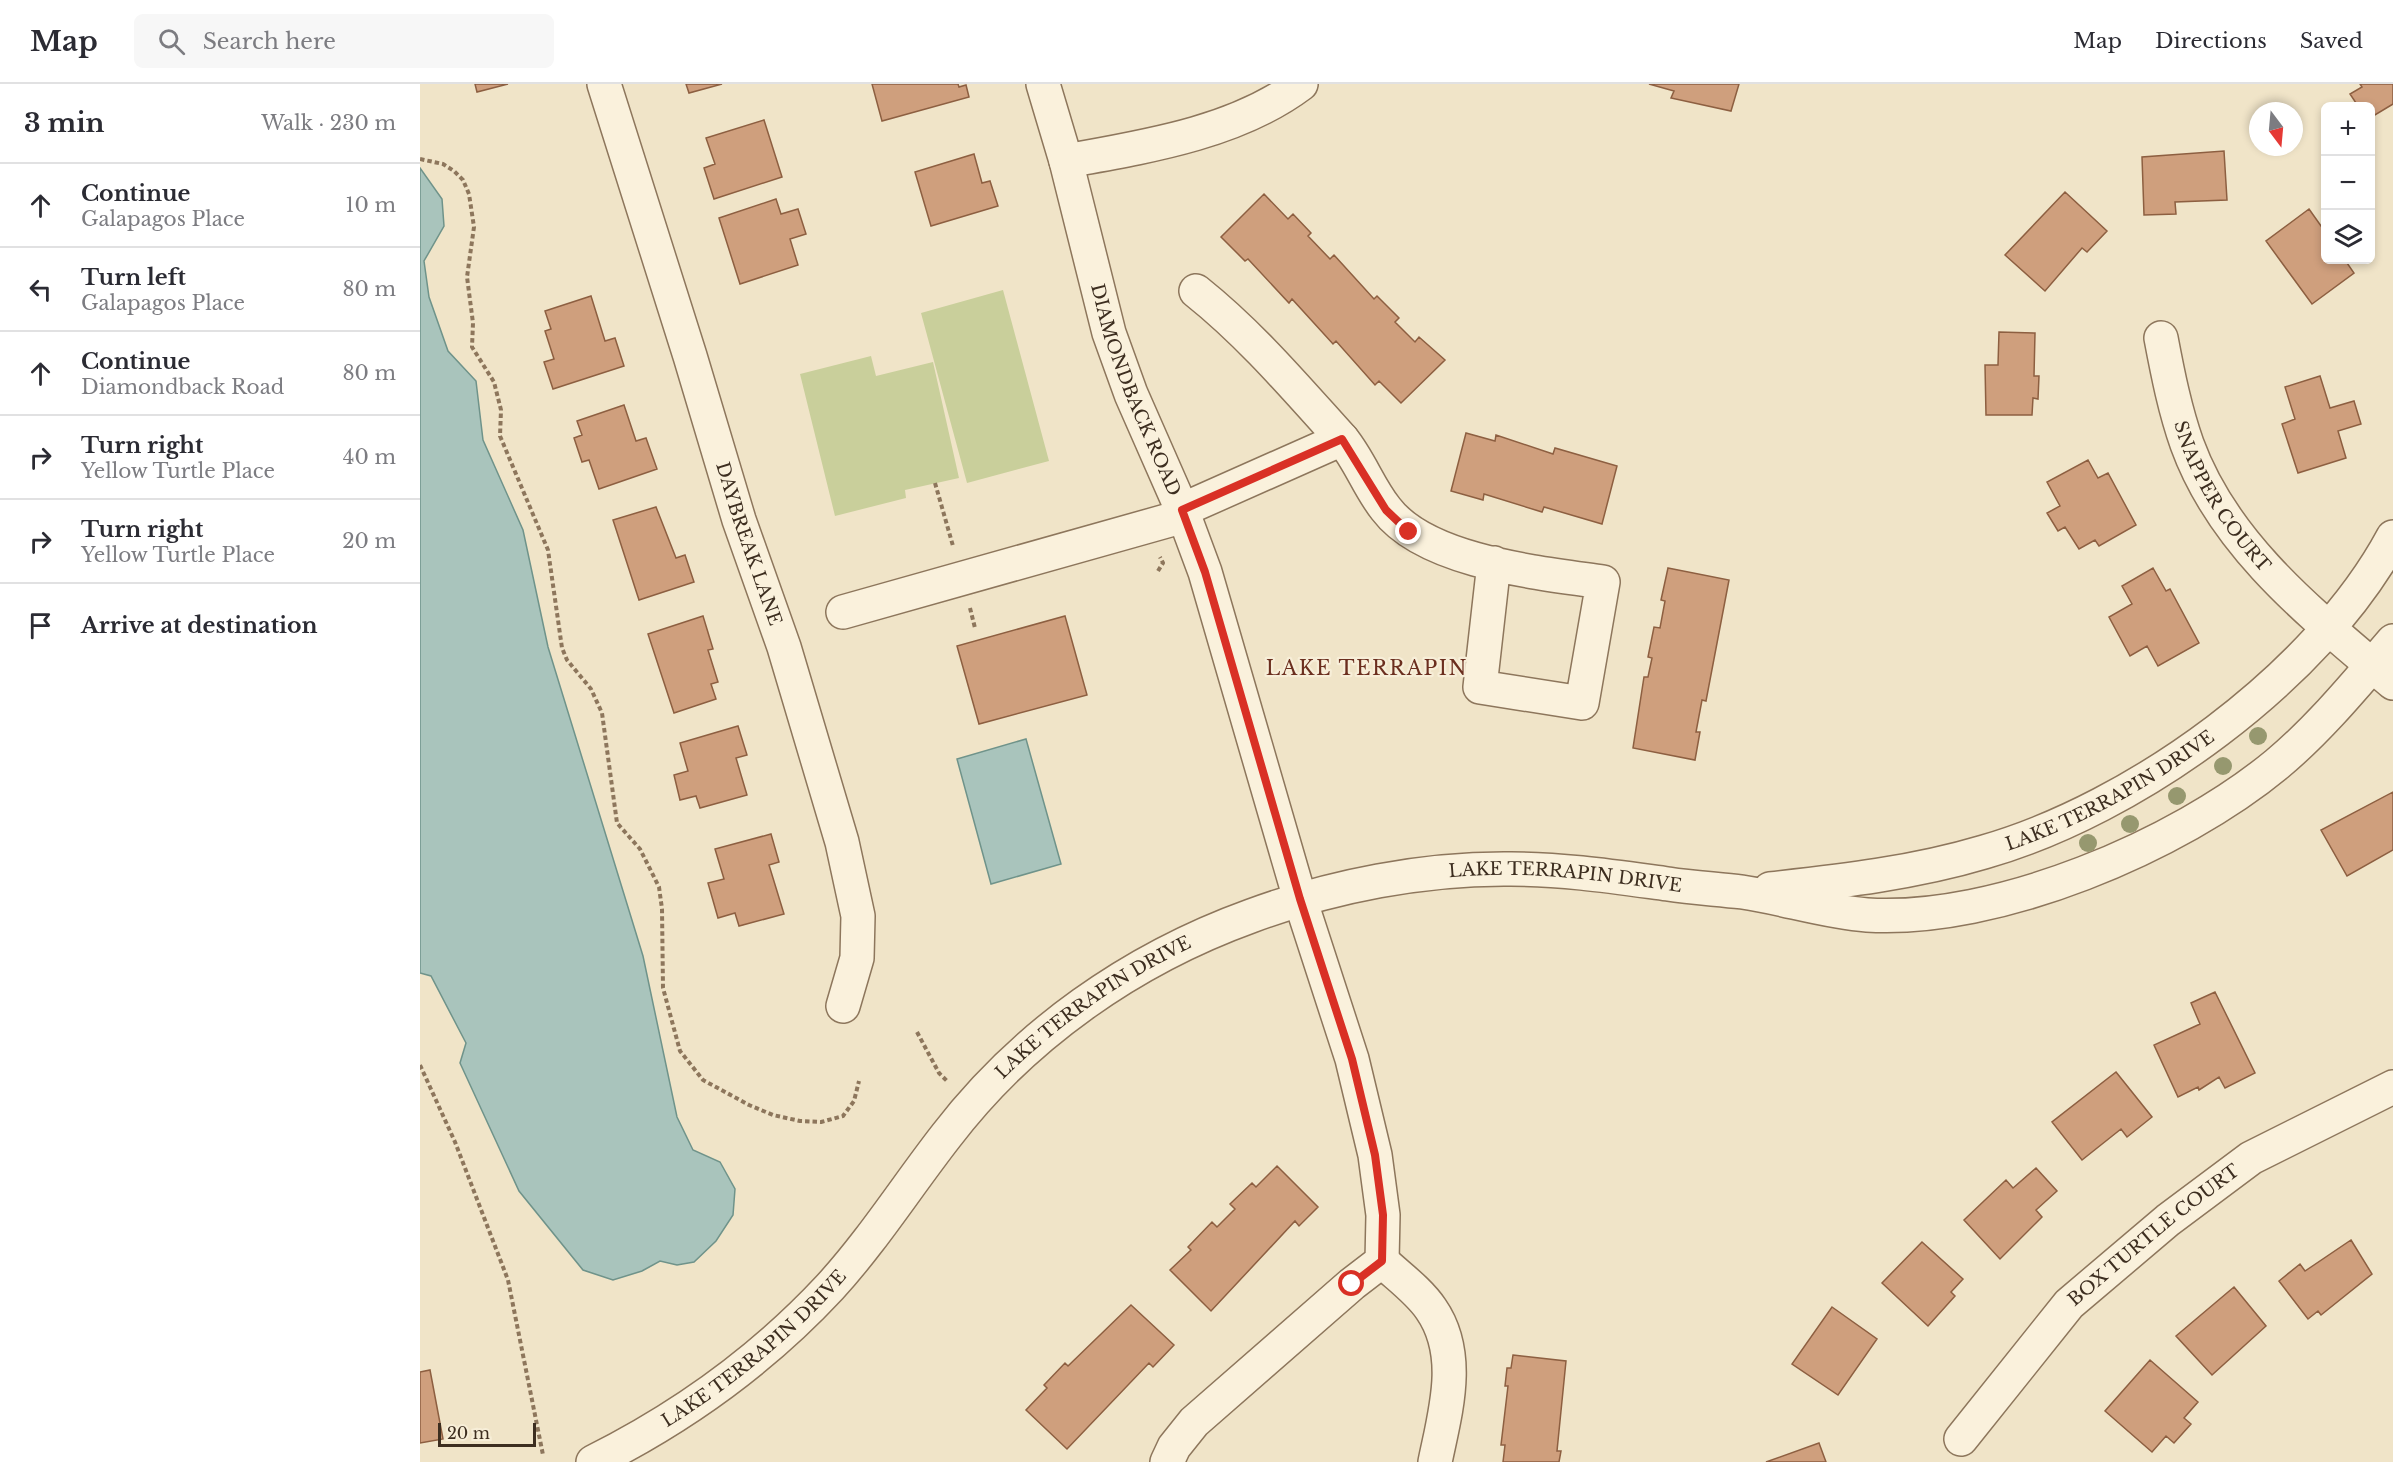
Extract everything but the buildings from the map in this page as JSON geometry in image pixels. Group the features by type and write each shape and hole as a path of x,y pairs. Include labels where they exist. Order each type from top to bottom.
{"street":[{"name":"DAYBREAK LANE","path":"604,84 739,520 784,647 842,842 858,916 858,958 843,1005"},
{"name":"DIAMONDBACK ROAD","path":"1043,84 1066,161 1109,333 1131,394 1183,513 1205,572 1300,899 1352,1059 1375,1155 1383,1215 1382,1261"},
{"path":"1066,161 1192,133 1244,115 1301,84"},
{"path":"1196,291 1225,314 1269,358 1342,439 1386,510 1409,532 1437,548 1494,562 1604,582 1582,703 1480,687 1494,562"},
{"name":"SNAPPER COURT","path":"2161,338 2171,393 2188,446 2206,486 2236,534 2272,576 2383,674"},
{"path":"843,612 1183,513 1342,439"},
{"name":"LAKE TERRAPIN DRIVE","path":"1744,892 1910,871 1986,852 2053,828 2127,791 2256,700 2329,628 2356,593 2393,537"},
{"name":"LAKE TERRAPIN DRIVE","path":"593,1462 639,1439 706,1395 777,1338 826,1291 868,1243 949,1132 999,1076 1054,1026 1114,982 1171,951 1231,923 1300,899 1424,875 1507,869 1582,872 1744,892 1862,915 1911,914 1998,899 2102,867 2165,837 2246,788 2383,674 2393,641"},
{"name":"BOX TURTLE COURT","path":"1961,1439 2070,1305 2168,1220 2251,1158 2393,1087"},
{"path":"1167,1462 1174,1447 1194,1422 1352,1284 1382,1261 1432,1310 1445,1342 1450,1389 1436,1462"}],"path":[{"path":"420,159 443,164 454,171 463,180 469,194 474,227 467,277 472,348 494,382 501,410 500,436 549,550 562,648 567,660 591,689 602,713 617,823 640,849 658,887 662,909 663,988 680,1051 703,1080 749,1105 773,1115 800,1121 821,1122 843,1116 851,1108 859,1081"},
{"path":"917,1032 939,1073 950,1085"},
{"path":"420,1065 455,1142 508,1280 543,1455"}],"green space":[{"path":"1003,290 1049,461 967,483 921,313"},
{"path":"871,356 876,376 933,362 959,478 905,490 906,498 835,516 800,374"}],"water":[{"path":"420,168 442,199 444,226 424,261 429,297 448,351 476,381 483,440 523,530 548,647 643,956 677,1117 693,1150 720,1162 735,1189 733,1215 716,1241 694,1262 677,1265 660,1261 642,1271 613,1280 583,1270 519,1191 460,1063 466,1043 431,976 420,973"},
{"path":"1026,739 1061,864 991,884 957,759"}],"district":[{"name":"LAKE TERRAPIN","path":"1367,668"}],"route":[{"path":"1352,1284 1382,1261 1383,1215 1375,1155 1352,1059 1300,899 1205,572 1182,510 1342,439 1386,510 1409,532"}]}
